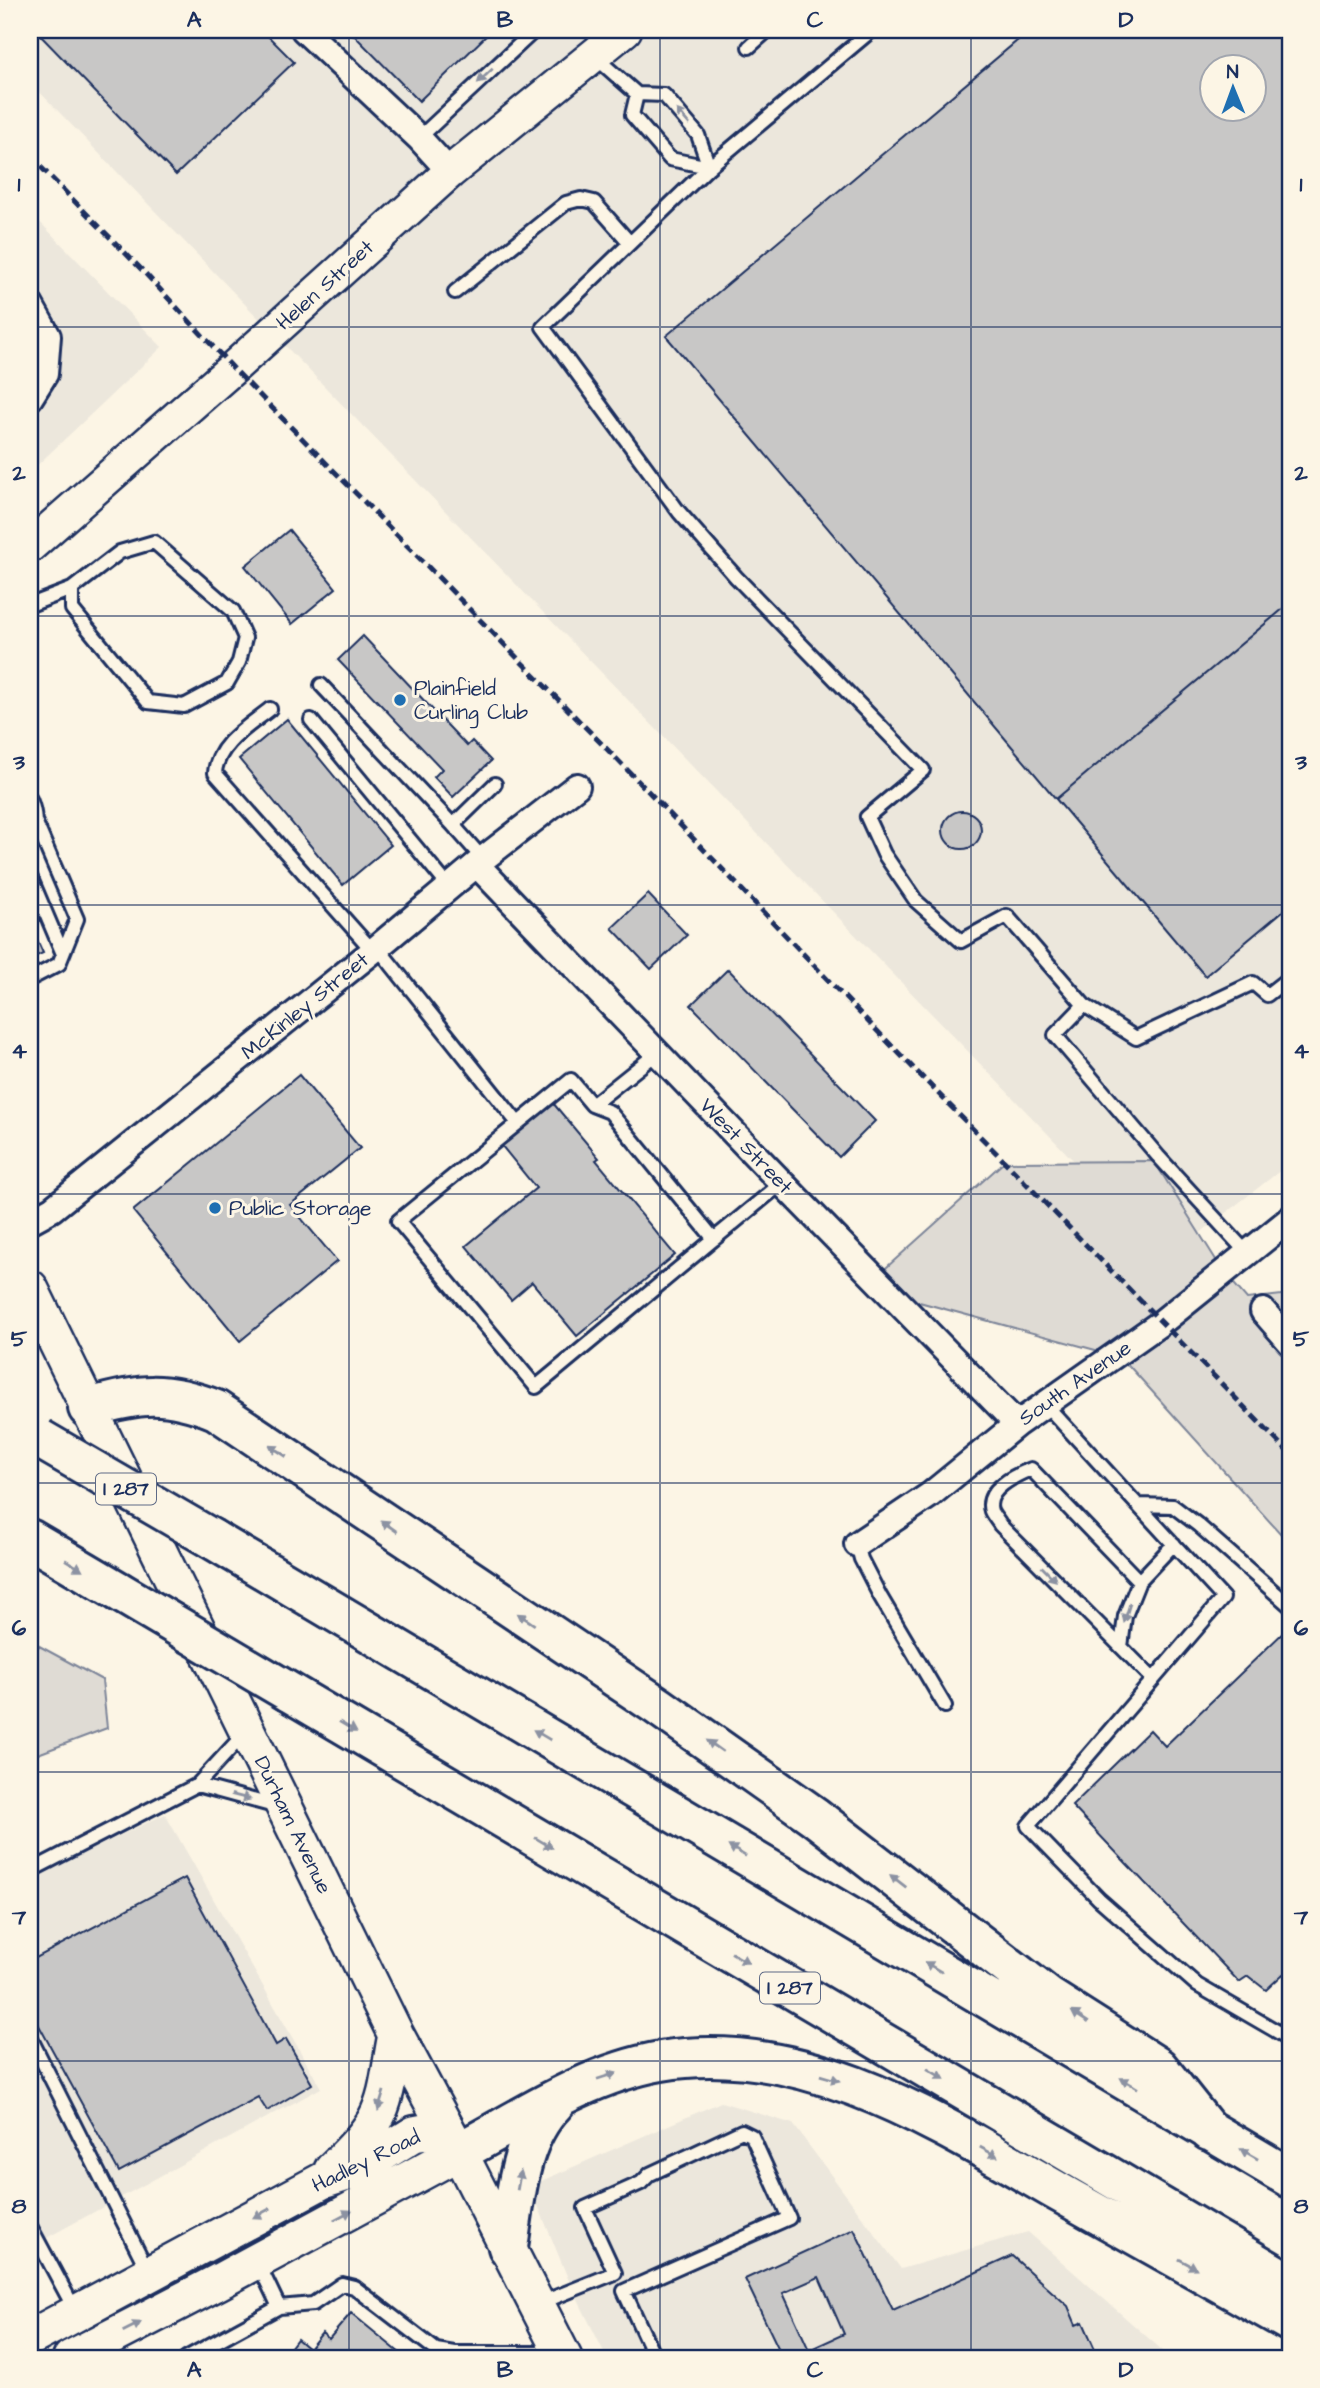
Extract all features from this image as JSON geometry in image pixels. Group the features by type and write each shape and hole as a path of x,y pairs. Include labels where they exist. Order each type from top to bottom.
{"highway":[{"path":"88,1408 128,1396 149,1395 196,1402 216,1410 658,1706 814,1816 1048,1997 1158,2067 1209,2131"},
{"name":"I 287","path":"35,1436 1290,2178"},
{"name":"I 287","path":"30,1539 1290,2283"},
{"path":"460,2152 561,2096 607,2075 661,2062 694,2059 740,2059 790,2066 878,2095 948,2129 1290,2322"},
{"path":"508,2247 521,2164 530,2137 544,2114 561,2096"}],"main road":[{"name":"Durham Avenue","path":"30,1288 396,2035 460,2152 563,2356"},
{"path":"322,2181 363,2138 376,2118 384,2097 396,2035"},
{"name":"Hadley Road","path":"30,2338 322,2181 355,2170 414,2134 429,2132 444,2137 460,2152 71,2358"}],"street":[{"path":"304,30 419,138 450,172"},
{"name":"Helen Street","path":"30,546 450,172 625,30"},
{"path":"30,304 48,336 45,374 30,398"},
{"name":"McKinley Street","path":"30,1221 52,1209 577,786"},
{"name":"West Street","path":"480,862 657,1053 1017,1424"},
{"name":"South Avenue","path":"857,1544 930,1495 1017,1424 1162,1322 1290,1219"},
{"path":"1263,1311 1290,1342"}],"lane":[{"path":"419,138 535,30"},
{"path":"749,47 768,30"},
{"path":"872,30 709,167 543,327 679,512 736,578 923,770 867,817 884,854 916,901 961,941 1007,916 1084,1005 1136,1038 1253,983 1266,995 1290,977"},
{"path":"593,56 637,94 664,95 698,135 709,167"},
{"path":"637,94 632,114 670,159 709,167"},
{"path":"454,292 566,203 581,199 594,202 630,243"},
{"path":"30,605 72,589 120,552 154,542 233,611 245,638 239,662 227,683 184,706 148,702 72,609 72,589"},
{"path":"321,685 453,825 480,862"},
{"path":"270,709 221,750 215,773 375,950 517,1122"},
{"path":"311,720 449,887"},
{"path":"453,825 495,784"},
{"path":"30,799 36,812 36,823 30,841"},
{"path":"30,979 59,964 77,919 36,823"},
{"path":"30,876 63,954"},
{"path":"1084,1005 1055,1035 1158,1156 1247,1253"},
{"path":"592,1105 657,1053"},
{"path":"715,1239 610,1112 592,1105 571,1080 398,1221 536,1387 715,1239 782,1183"},
{"path":"1045,1405 1223,1598 1028,1826 1099,1899 1197,1985 1290,2039"},
{"path":"1139,1581 1031,1469 1018,1474 992,1497 990,1510 1000,1525 1153,1679"},
{"path":"1139,1505 1173,1506 1290,1606"},
{"path":"857,1544 860,1559 880,1596 945,1706"},
{"path":"1121,1647 1125,1616 1139,1581 1174,1544"},
{"path":"30,1871 197,1785 247,1731"},
{"path":"197,1785 285,1809"},
{"path":"30,2037 149,2273"},
{"path":"624,2291 789,2218 752,2136 742,2131 585,2208 655,2358"},
{"path":"30,2226 76,2313"},
{"path":"257,2261 279,2307"},
{"path":"538,2304 615,2273"},
{"path":"186,2358 279,2307 313,2304 342,2284 354,2287 436,2350 454,2353 563,2356"}],"shaded area":[{"path":"30,30 1290,30 1290,1163 1168,1258 30,82"},
{"path":"30,212 162,347 30,472"},
{"path":"1154,1161 1223,1271 1247,1299 1290,1294 1290,1544 1121,1357 901,1297 878,1275 1004,1162"},
{"path":"30,1641 102,1680 107,1728 30,1757"},
{"path":"165,1814 321,2088 30,2247 30,1879"},
{"path":"721,2102 793,2124 901,2269 1028,2232 1171,2358 607,2358 572,2288 530,2186"}],"building":[{"path":"35,30 262,30 294,62 176,175"},
{"path":"349,30 492,30 419,101"},
{"path":"1030,30 1290,30 1290,603 1056,799 666,336"},
{"path":"289,530 336,588 292,624 245,566"},
{"path":"1290,603 1290,905 1205,976 1056,799"},
{"name":"Plainfield Curling Club","path":"363,636 467,746 472,741 491,761 453,797 434,777 442,769 338,660"},
{"path":"287,719 391,845 343,885 239,759"},
{"path":"962,811 976,816 981,830 976,844 962,849 948,844 943,830 948,816"},
{"path":"648,894 687,935 651,969 612,928"},
{"path":"30,924 43,953 30,959"},
{"path":"728,969 875,1121 839,1157 691,1005"},
{"name":"Public Storage","path":"299,1075 360,1148 290,1205 337,1261 240,1341 133,1211"},
{"path":"553,1103 599,1158 596,1160 675,1255 577,1336 532,1282 511,1300 466,1246 536,1188 501,1145"},
{"path":"1290,1626 1290,1980 1283,1974 1266,1990 1248,1976 1239,1982 1072,1806 1150,1730 1165,1746"},
{"path":"185,1878 276,2045 286,2039 312,2084 267,2111 258,2097 119,2172 30,2009 30,1961"},
{"path":"854,2229 893,2310 1012,2256 1068,2306 1076,2325 1083,2322 1099,2358 783,2358 745,2279","holes":["819,2277 844,2334 809,2350 783,2293"]},
{"path":"351,2313 406,2358 267,2358 275,2349 284,2356 297,2339 309,2349 322,2333 329,2339"}],"railway":[{"path":"30,156 1290,1454"}],"place":[{"name":"Plainfield Curling Club","path":"400,700"},
{"name":"Public Storage","path":"215,1208"}]}
